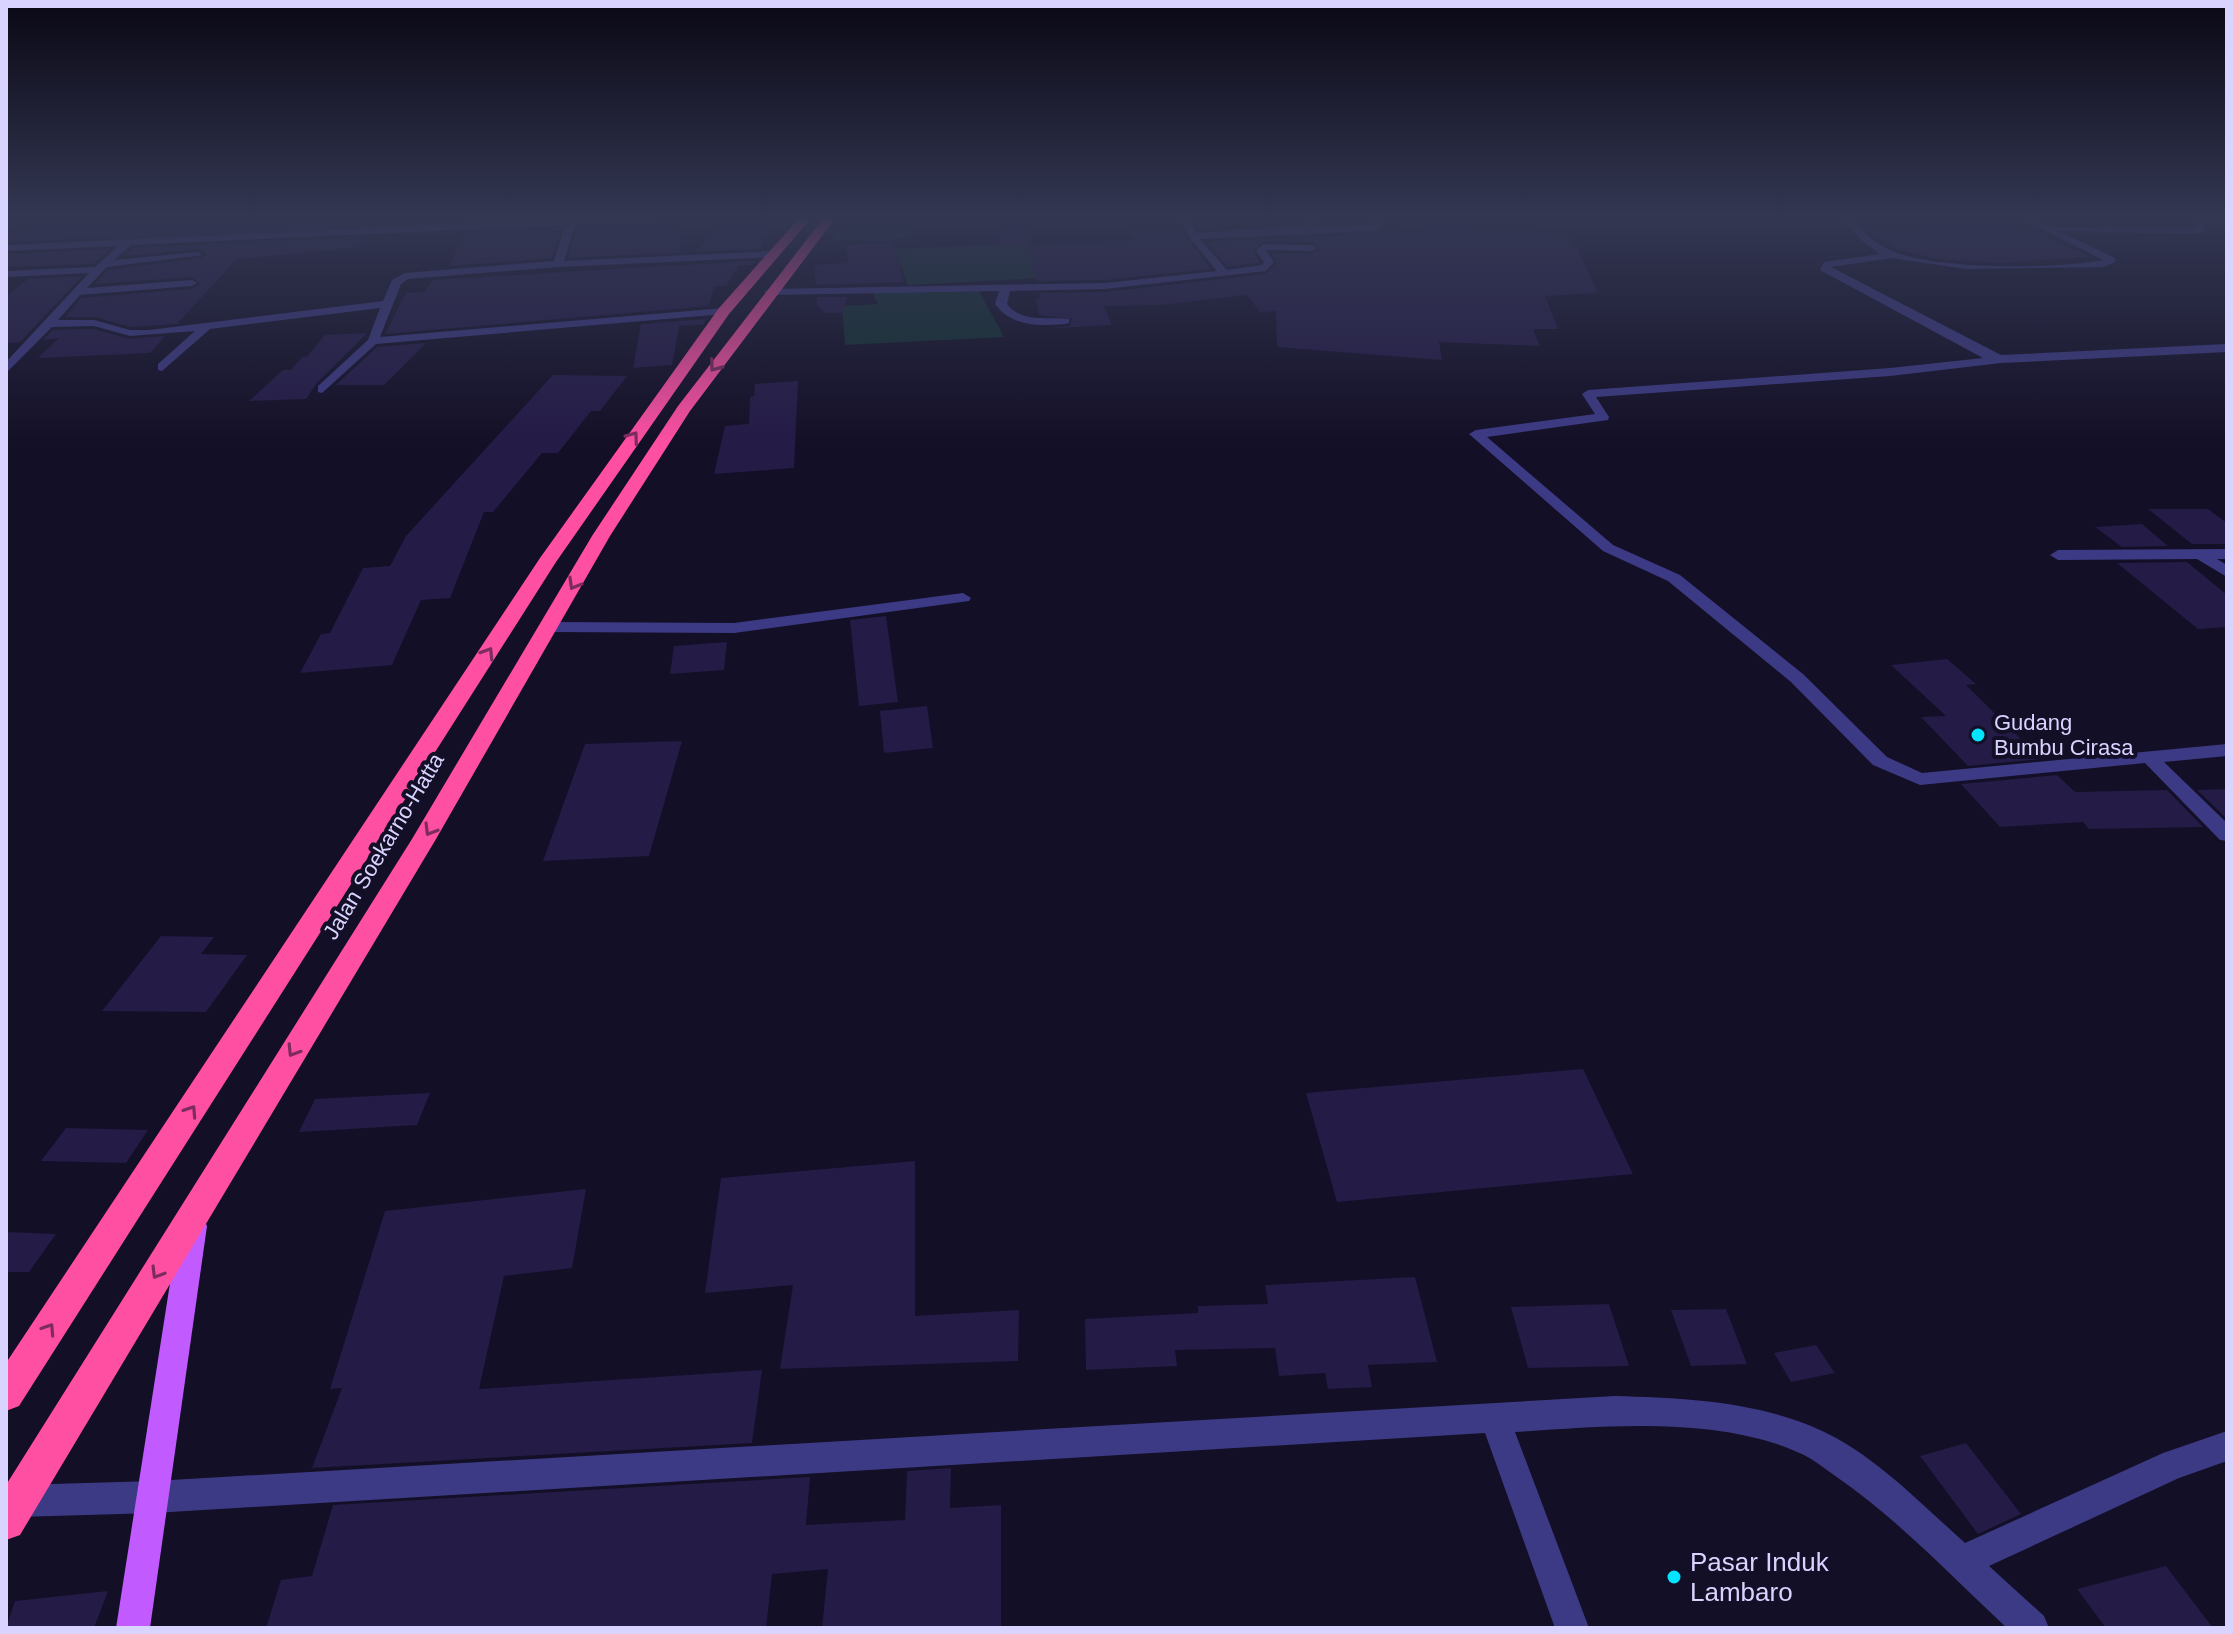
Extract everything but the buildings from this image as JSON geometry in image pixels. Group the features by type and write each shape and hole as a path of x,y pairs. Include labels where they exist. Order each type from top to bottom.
{"highway":[{"name":"Jalan Soekarno-Hatta","path":"6,1394 547,562 740,292"},
{"name":"Jalan Soekarno-Hatta","path":"12,1511 507,702 601,536 683,409 769,292"}],"main road":[{"path":"133,1628 195,1210"}],"street":[{"path":"6,369 52,324 77,292"},
{"path":"322,389 373,341 392,292"},
{"path":"1004,292 1001,304 1009,313 1032,321 1065,321"},
{"path":"1869,292 1987,355 2001,359"},
{"path":"52,324 94,323 130,333 206,327 388,304"},
{"path":"373,341 724,311"},
{"path":"162,367 206,327"},
{"path":"6,348 31,345"},
{"path":"2227,348 2001,359 1890,372 1588,394 1603,417 1476,434 1608,548 1674,578 1797,678 1880,761 1920,779 2227,750"},
{"path":"2200,554 2227,572"},
{"path":"2058,555 2227,554"},
{"path":"549,627 734,628 963,598"},
{"path":"2149,757 2227,835"},
{"path":"12,1511 154,1497 1615,1411 1693,1413 1753,1424 1812,1442 1878,1486 2032,1628"},
{"path":"1495,1418 1572,1628"},
{"path":"1961,1562 2174,1464 2227,1446"}],"green space":[{"path":"872,292 980,292 1004,337 845,345 842,306 878,304"}],"place":[{"name":"Gudang Bumbu Cirasa","path":"1978,735"},
{"name":"Pasar Induk Lambaro","path":"1674,1577"}]}
